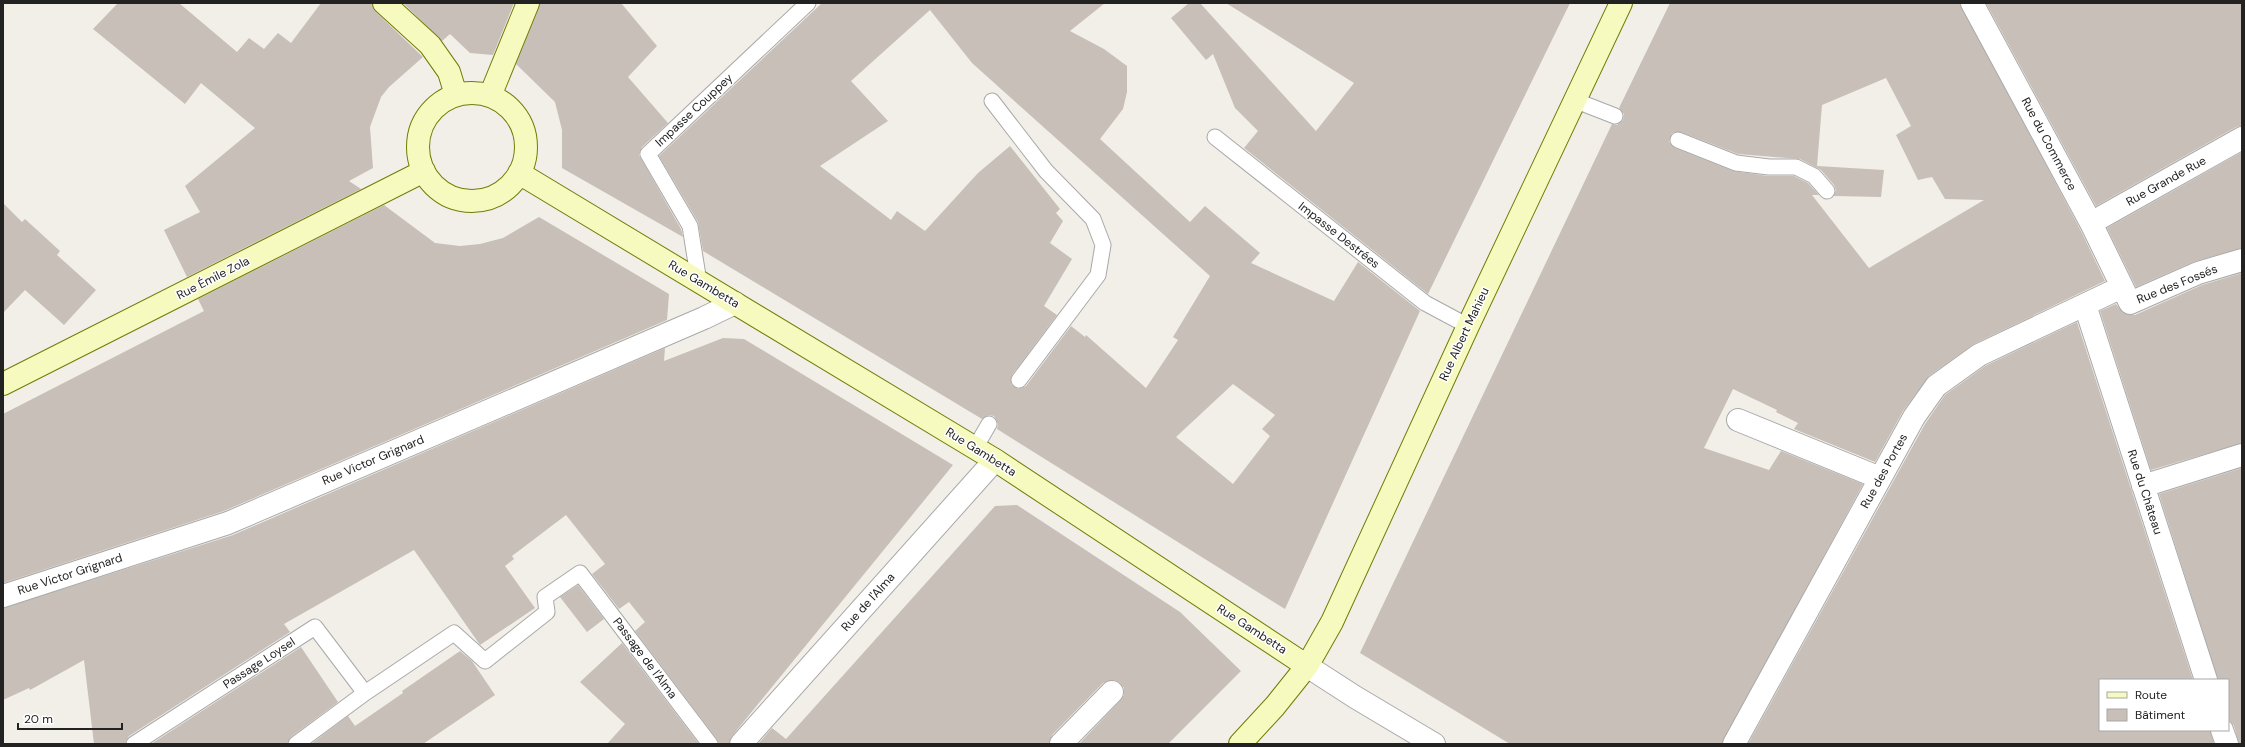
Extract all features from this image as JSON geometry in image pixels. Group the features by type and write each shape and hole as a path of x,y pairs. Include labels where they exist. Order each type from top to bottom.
{"street":[{"path":"384,3 430,45 448,72 456,95"},
{"path":"490,96 528,3"},
{"name":"Rue Albert Mahieu","path":"1240,744 1275,706 1307,666 1334,618 1468,326 1621,3"},
{"name":"Rue du Commerce","path":"1972,3 2091,223 2122,287"},
{"path":"473,93 490,96 506,105 519,120 525,137 525,155 519,173 509,186 500,192 479,201 462,200 447,195 433,184 424,171 418,156 418,146 422,125 430,112 442,101 456,95 473,93"},
{"name":"Rue Grande Rue","path":"2091,223 2242,138"},
{"name":"Rue Émile Zola","path":"3,384 424,171"},
{"name":"Rue Gambetta","path":"519,173 995,460 1307,666 1355,697 1434,744"},
{"name":"Rue des Fossés","path":"2122,287 2130,303 2198,273 2242,260"},
{"name":"Rue des Portes","path":"1734,744 1914,417 1936,386 1979,355 2122,287"},
{"name":"Rue Victor Grignard","path":"3,596 228,523 735,303"},
{"name":"Rue du Château","path":"2085,305 2206,679"},
{"path":"1738,420 1880,478"},
{"path":"2143,486 2242,455"},
{"name":"Rue de l'Alma","path":"741,744 995,460"},
{"path":"1061,744 1112,692"},
{"path":"2222,731 2226,744"}],"lane":[{"name":"Impasse Couppey","path":"699,282 690,226 648,154 808,3"},
{"path":"1574,100 1616,116"},
{"path":"992,101 1046,171 1093,219 1104,246 1098,275 1019,380"},
{"name":"Impasse Destrées","path":"1215,137 1425,303 1468,326"},
{"path":"1678,140 1736,163 1769,167 1796,167 1814,176 1826,191"},
{"path":"975,448 989,424"},
{"name":"Passage de l'Alma","path":"366,693 454,633 485,661 547,612 545,597 580,573 710,744"},
{"name":"Passage Loysel","path":"134,744 315,627 366,693"},
{"path":"296,744 366,693"}],"building":[{"path":"118,3 179,3 237,52 249,38 264,49 278,33 291,43 321,3 372,3 376,12 423,57 389,87 381,97 370,127 373,168 349,181 361,189 187,277 164,230 200,212 185,186 255,128 201,83 185,104 93,29"},
{"path":"403,3 514,3 493,55 470,53 450,34 442,41"},
{"path":"540,3 621,3 657,46 628,77 668,123 642,147 639,155 681,229 683,237 562,168 562,130 555,102 516,64"},
{"path":"822,3 1105,3 1070,31 1104,49 1127,66 1127,92 1123,109 1100,139 1190,222 1205,206 1260,253 1251,263 1334,301 1358,262 1420,311 1285,609 997,429 998,424 994,416 989,415 982,419 703,251 698,222 659,156","holes":["930,10 972,63 1210,276 1173,337 1178,340 1146,388 1086,335 1085,337 1071,326 1026,386 1018,389 1011,384 1012,375 1057,315 1044,306 1072,259 1050,243 1063,221 1056,213 1060,209 1010,146 978,173 925,231 897,211 891,220 820,166 888,121 851,81","1233,384 1275,415 1262,429 1270,436 1233,484 1176,437"]},
{"path":"1189,3 1200,3 1316,131 1354,83 1226,3 1570,3 1428,294 1244,148 1258,131 1235,108 1213,54 1206,60 1171,18"},
{"path":"1670,3 1960,3 2080,229 2105,281 1974,344 1929,376 1903,411 1875,462 1794,429 1798,423 1776,412 1777,410 1733,389 1704,448 1769,470 1781,451 1863,484 1722,744 1510,744 1360,653 1612,124 1617,125 1623,120 1624,114 1619,108","holes":["1886,78 1911,126 1896,135 1918,180 1932,177 1945,199 1984,200 1869,268 1812,195 1819,195 1808,183 1794,176 1768,176 1733,171 1675,148 1669,142 1672,133 1681,132 1738,154 1800,159 1821,170 1834,185 1836,190 1834,196 1881,197 1884,170 1817,166 1822,105"]},
{"path":"1986,3 2242,3 2242,126 2236,127 2096,206"},
{"path":"2242,152 2242,248 2193,262 2136,287 2107,228"},
{"path":"3,203 22,222 25,219 60,251 57,255 96,290 64,325 25,290 3,313"},
{"path":"384,205 435,243 460,246 480,244 503,238 539,217 669,294 667,320 224,511 3,583 3,414 204,311 198,299"},
{"path":"2242,273 2242,443 2151,470 2100,311 2116,304 2123,313 2135,315 2202,285"},
{"path":"2077,322 2193,679 2099,679 2099,731 2210,731 2214,744 1748,744 1925,424 1945,395 1985,366"},
{"path":"723,338 744,339 953,465 732,736 729,744 719,744 717,739 635,631 645,622 629,602 619,609 592,574 605,564 566,515 512,556 514,559 505,566 535,608 480,645 414,550 284,624 290,632 129,736 125,744 94,744 84,660 30,690 29,688 3,700 3,608 233,535 665,348 664,361"},
{"path":"2242,468 2242,744 2239,744 2234,726 2229,720 2229,679 2218,679 2159,494"},
{"path":"1017,505 1180,612 1241,671 1168,744 1079,744 1124,695 1124,688 1115,680 1103,683 1052,735 1049,744 758,744 772,728 786,739 995,506"},
{"path":"578,585 604,619 587,632 560,597"},
{"path":"622,643 699,744 607,744 625,724 580,682"},
{"path":"301,647 338,702 291,737 287,744 151,744"},
{"path":"460,651 472,661 495,695 423,744 311,744 348,716 355,726"}]}
